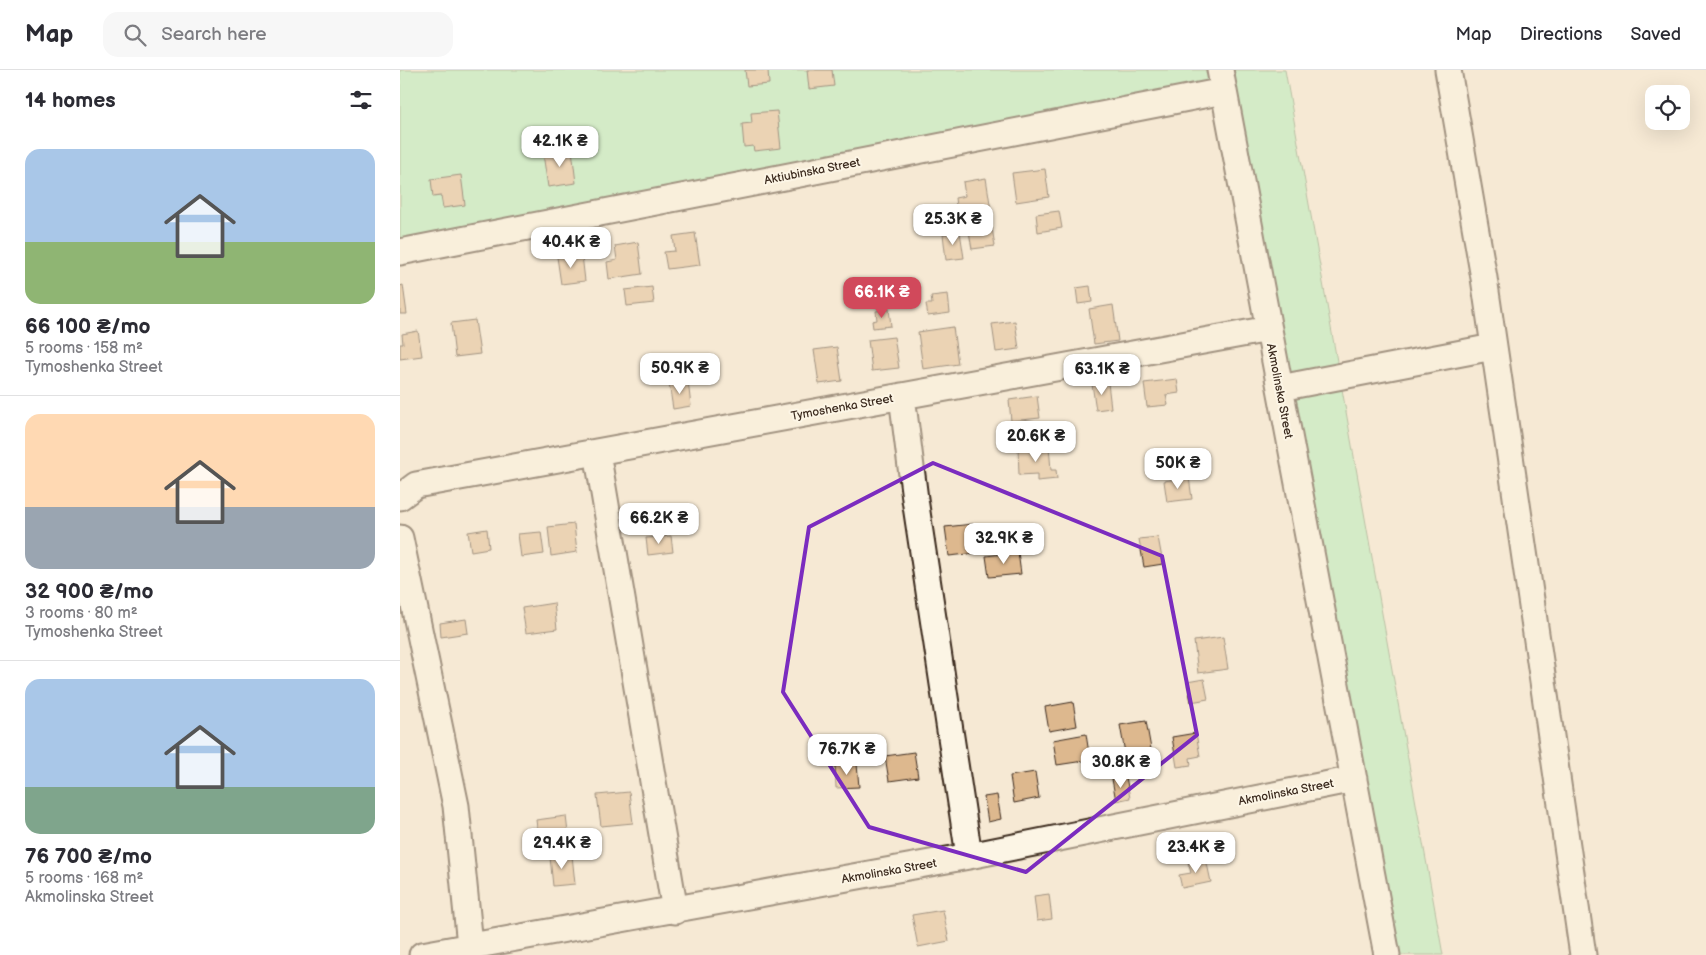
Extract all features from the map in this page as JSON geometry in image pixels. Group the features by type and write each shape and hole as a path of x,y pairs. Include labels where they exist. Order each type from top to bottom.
{"street":[{"path":"1448,70 1484,278 1583,955"},
{"name":"Aktiubinska Street","path":"400,252 1222,80"},
{"name":"Akmolinska Street","path":"1222,80 1388,955"},
{"name":"Tymoshenka Street","path":"408,491 597,452 1269,329"},
{"path":"1280,388 1493,346"},
{"path":"902,396 914,499 969,856"},
{"path":"597,452 676,911"},
{"path":"400,538 456,806 470,946"},
{"name":"Akmolinska Street","path":"422,955 676,911 969,856 1354,779"}],"highlighted area":[{"path":"933,463 1162,556 1197,735 1026,872 869,827 783,692 809,527"}],"green space":[{"path":"400,70 1285,70 1443,955 1387,955 1223,91 400,252"}],"building":[{"path":"745,70 768,70 769,84 747,86"},
{"path":"807,70 832,70 834,86 809,89"},
{"path":"777,111 781,148 754,151 753,146 744,147 742,124 752,123 751,113"},
{"path":"572,150 576,183 548,187 543,154"},
{"path":"1045,169 1049,197 1016,202 1012,173"},
{"path":"461,175 465,205 443,208 441,196 433,197 431,179"},
{"path":"986,178 991,210 957,214 955,198 965,196 963,182"},
{"path":"1059,211 1062,228 1038,232 1036,214"},
{"path":"992,228 995,246 972,249 969,232"},
{"path":"960,232 964,258 946,260 943,234"},
{"path":"695,233 700,265 667,269 664,252 675,251 673,236"},
{"path":"638,242 642,274 609,279 607,262 617,260 615,246"},
{"path":"582,255 585,281 561,284 557,257"},
{"path":"403,285 407,314 400,314 400,286"},
{"path":"1090,286 1092,302 1078,304 1076,288"},
{"path":"652,287 654,303 627,306 625,290"},
{"path":"948,294 950,313 928,316 926,304 932,304 931,296"},
{"path":"1113,305 1118,341 1094,344 1089,309"},
{"path":"889,309 891,326 873,328 872,321 877,320 876,311"},
{"path":"475,320 480,354 455,357 451,323"},
{"path":"1015,321 1019,349 996,352 992,324"},
{"path":"953,327 958,364 923,369 918,332"},
{"path":"418,331 422,356 400,359 400,344 403,344 402,334"},
{"path":"894,337 899,368 872,371 868,340"},
{"path":"837,347 842,381 819,384 814,350"},
{"path":"1177,379 1179,393 1166,395 1168,405 1147,407 1144,383"},
{"path":"688,381 691,406 673,409 669,383"},
{"path":"1108,383 1111,408 1096,410 1092,384"},
{"path":"1037,396 1040,418 1011,421 1009,400"},
{"path":"1049,446 1051,470 1056,470 1057,479 1037,481 1037,474 1019,475 1018,447"},
{"path":"1189,477 1192,499 1167,502 1164,481"},
{"path":"574,524 577,552 551,556 548,527"},
{"path":"973,524 977,553 949,556 945,527"},
{"path":"487,529 489,548 471,551 468,532"},
{"path":"541,532 544,554 521,557 518,534"},
{"path":"671,536 673,552 648,555 646,538"},
{"path":"1158,537 1163,564 1144,567 1139,539"},
{"path":"1018,552 1021,574 989,577 986,556"},
{"path":"554,603 557,629 526,633 522,608"},
{"path":"466,619 468,633 441,637 440,623"},
{"path":"1223,637 1228,669 1198,673 1194,641"},
{"path":"1204,679 1208,699 1191,702 1187,682"},
{"path":"1073,702 1077,726 1049,731 1045,707"},
{"path":"1146,721 1151,749 1125,753 1120,725"},
{"path":"1196,733 1200,756 1190,758 1191,765 1177,767 1172,737"},
{"path":"1086,734 1090,760 1057,765 1053,740"},
{"path":"914,752 918,777 889,781 885,756"},
{"path":"857,764 859,787 836,788 835,766"},
{"path":"1035,772 1039,798 1014,803 1010,776"},
{"path":"1126,777 1130,798 1116,801 1112,779"},
{"path":"629,792 633,823 601,826 597,795"},
{"path":"997,795 1001,819 988,822 984,797"},
{"path":"566,816 568,833 538,836 536,820"},
{"path":"572,855 575,884 553,886 550,857"},
{"path":"1206,859 1211,882 1182,888 1179,875 1191,873 1188,862"},
{"path":"1049,894 1052,919 1037,921 1034,896"},
{"path":"943,910 949,941 918,947 912,915"}]}
